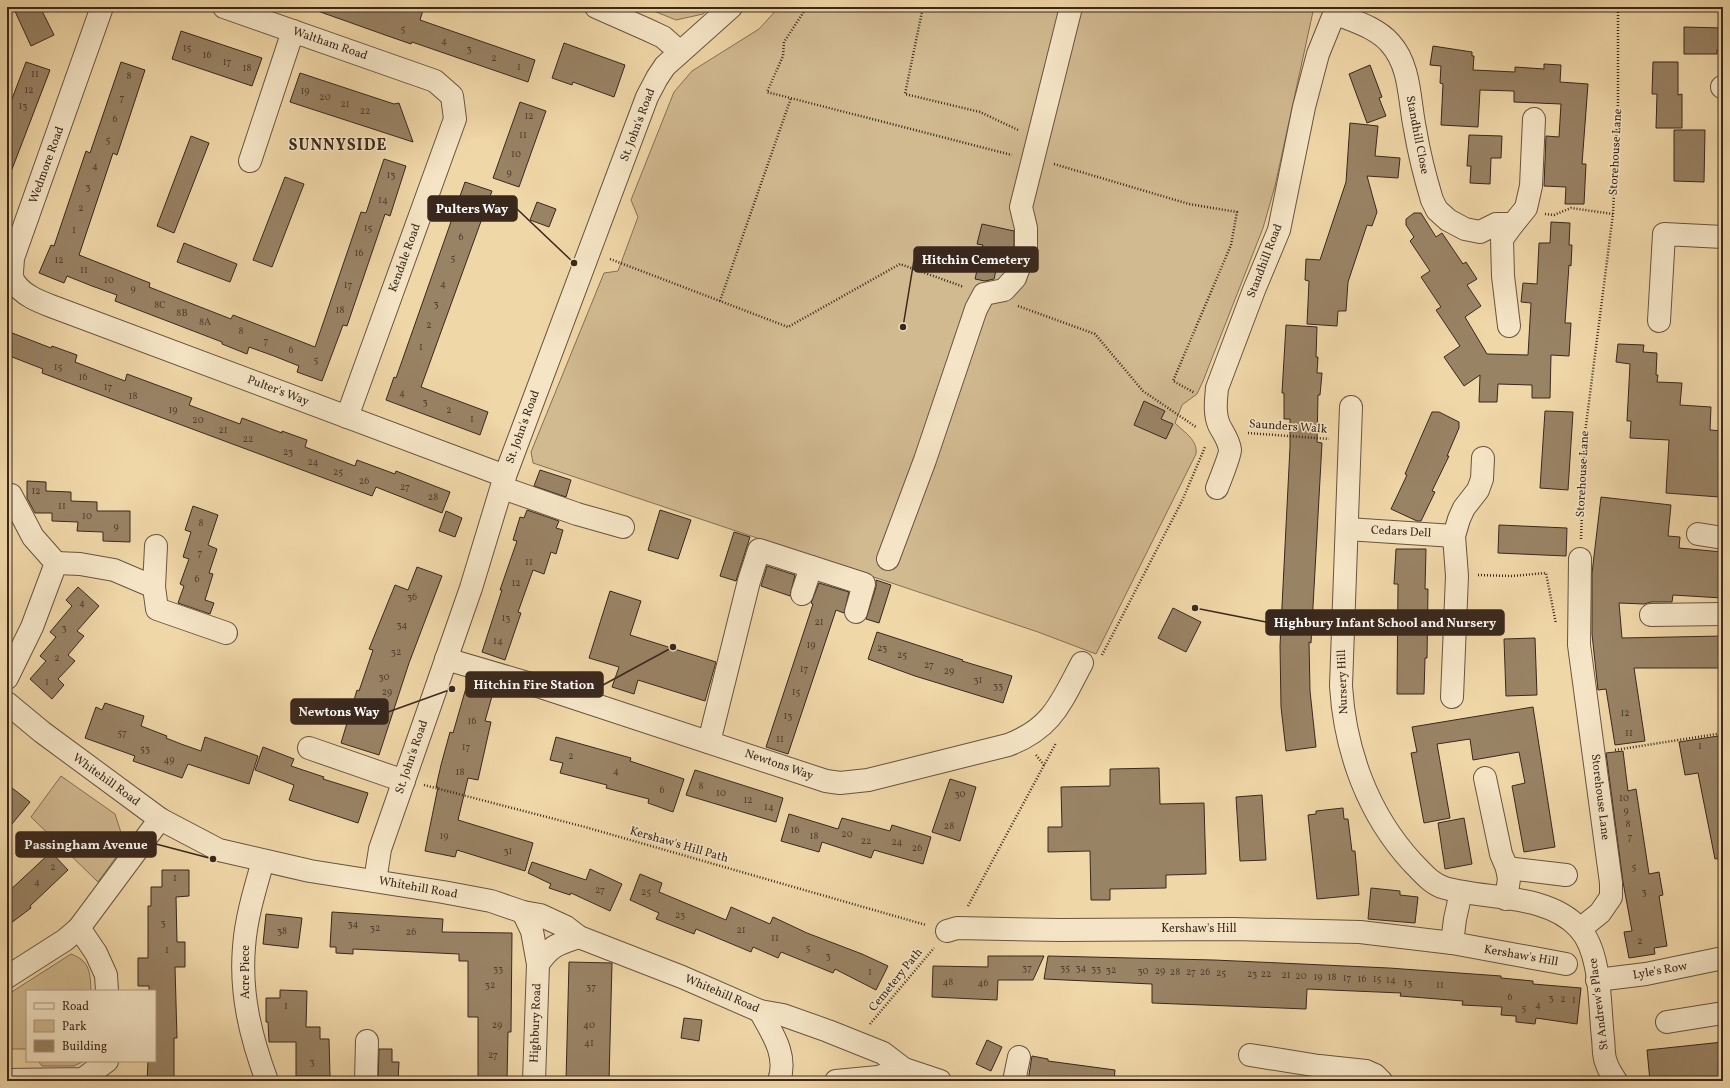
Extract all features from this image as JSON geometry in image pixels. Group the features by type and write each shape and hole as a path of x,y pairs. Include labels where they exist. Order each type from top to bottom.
{"street":[{"name":"Wedmore Road","path":"50,306 34,299 14,283 12,271 13,258 102,7"},
{"name":"Waltham Road","path":"224,7 436,81"},
{"path":"596,7 663,37 680,52"},
{"name":"St. John's Road","path":"375,881 380,849 471,588 504,482 565,314 590,252 647,97 665,66 731,7"},
{"path":"888,559 925,460 976,309 984,294 1004,290 1015,278 1026,248 1026,228 1021,207 1071,7"},
{"name":"Standhill Close","path":"1336,10 1381,34 1397,52 1403,63 1415,129 1427,182 1432,200 1437,210 1448,220 1465,229 1480,232 1496,224 1527,215"},
{"name":"Standhill Road","path":"1217,488 1230,451 1226,436 1218,424 1216,403 1217,388 1254,290 1279,230 1304,108 1318,54 1336,10"},
{"path":"250,161 293,31"},
{"name":"Kendale Road","path":"347,417 455,119 452,96 436,81"},
{"path":"1509,326 1503,276 1502,240 1527,215 1531,186 1534,119"},
{"path":"1659,321 1664,234 1723,237"},
{"name":"Pulter's Way","path":"50,306 347,417 577,514 623,527"},
{"name":"Nursery Hill","path":"1351,406 1341,643 1341,686 1342,713 1352,757 1386,830 1429,880 1443,888 1506,899"},
{"path":"1452,697 1457,576 1454,536 1458,519 1464,508 1478,490 1482,479 1483,458"},
{"path":"11,495 33,537 56,563 80,564 114,570 154,587"},
{"name":"Cedars Dell","path":"1347,529 1454,536"},
{"path":"1698,534 1723,538"},
{"path":"156,546 154,587 157,609 226,633"},
{"path":"709,742 759,550 864,584 856,612"},
{"name":"Storehouse Lane","path":"1580,559 1580,645 1611,883 1611,897 1600,913 1580,929"},
{"path":"7,678 32,627 56,563"},
{"path":"802,594 811,567"},
{"path":"1651,615 1723,614"},
{"name":"Newtons Way","path":"446,660 541,686 826,781 840,783 868,780 1008,745 1024,739 1051,718 1060,705 1082,663"},
{"name":"Whitehill Road","path":"7,703 42,732 160,819 219,850 310,871 491,901 523,912 540,915 566,927 579,937 682,977 760,1012 783,1015 851,1040 883,1053 904,1069 940,1081"},
{"path":"309,748 404,781"},
{"path":"1485,778 1501,854 1507,868 1509,879 1506,899"},
{"path":"7,977 65,940 79,928 160,819"},
{"name":"Acre Piece","path":"263,861 252,902 244,947 244,978 246,1010 256,1051 267,1081"},
{"path":"1507,868 1566,875"},
{"path":"1452,943 1455,919 1461,892"},
{"name":"St Andrew's Place","path":"1506,899 1542,905 1568,917 1580,929 1592,948 1596,963 1606,1061 1616,1081"},
{"name":"Highbury Road","path":"523,912 532,931 538,964 534,1081"},
{"path":"79,928 96,953 106,975 107,990"},
{"name":"Kershaw's Hill","path":"947,931 957,928 1060,930 1233,929 1360,932 1452,943 1566,964"},
{"path":"538,964 548,950 579,937"},
{"name":"Lyle's Row","path":"1597,980 1646,974 1723,958"},
{"path":"760,1012 776,1041 781,1054 782,1066 779,1081"},
{"path":"1667,1022 1723,1013"},
{"path":"366,1081 367,1042"},
{"path":"1250,1055 1319,1066 1366,1071 1375,1075 1381,1081"},
{"path":"1014,1081 1019,1057"},
{"path":"7,1080 83,1078 106,1062"},
{"path":"836,1081 878,1077 904,1069"}],"path":[{"path":"807,7 784,42 783,56 767,92 1032,160 1067,167 1189,204 1237,212 1231,245 1173,381 1216,403"},
{"path":"923,7 906,94 980,112 1031,136 1032,160"},
{"name":"Storehouse Lane","path":"1580,559 1585,433 1613,214 1618,104 1618,7"},
{"path":"720,301 791,98"},
{"path":"1527,215 1554,215 1571,208 1613,214"},
{"path":"590,252 788,327 900,264 1095,334 1143,391 1199,429"},
{"name":"Saunders Walk","path":"1226,436 1236,432 1314,439 1350,439"},
{"path":"1457,576 1512,576 1546,573"},
{"path":"1594,753 1723,733"},
{"name":"Kershaw's Hill Path","path":"404,781 478,798 585,827 947,931"},
{"name":"Cemetery Path","path":"868,1026 874,1022 898,989 947,931"}],"green space":[{"path":"644,7 710,7 703,14 676,20"},
{"path":"779,7 1314,7 1275,186 1263,228 1203,381 1197,394 1182,405 1175,423 1193,440 1196,454 1096,654 1038,632 533,463 531,452 604,273 618,271 638,217 631,200 674,92 692,71 759,29"},
{"path":"61,776 115,814 125,845 98,882 31,817"},
{"path":"71,954 82,960 88,968 91,990 26,990 26,1049 7,1049 7,995"},
{"path":"39,1062 82,1062 74,1066 42,1066"}],"building":[{"path":"13,7 40,7 54,35 31,46"},
{"path":"313,7 424,7 420,20 535,60 528,82 412,42 411,44 388,36 312,9"},
{"path":"1684,27 1723,28 1723,50 1717,50 1717,54 1684,54"},
{"path":"181,31 262,58 252,86 172,59"},
{"path":"564,43 625,65 614,97 573,82 572,85 552,78"},
{"path":"1433,46 1472,52 1472,56 1474,56 1473,70 1515,72 1515,67 1544,69 1544,64 1561,65 1560,82 1588,84 1582,164 1586,164 1584,204 1565,204 1566,187 1544,186 1546,136 1559,137 1561,104 1514,102 1514,91 1480,90 1478,127 1441,125 1443,84 1440,83 1441,66 1430,65"},
{"path":"26,62 50,70 9,177 7,176 7,112"},
{"path":"121,62 145,70 117,155 113,153 79,255 150,283 149,287 231,319 233,315 315,347 361,212 366,213 384,159 406,166 390,216 385,214 347,326 343,325 322,381 297,372 299,366 274,356 249,347 247,354 222,344 222,342 115,301 117,295 67,276 64,283 39,273 51,245 54,246 86,151 90,153"},
{"path":"1653,62 1678,62 1678,95 1682,94 1682,128 1656,128 1657,94 1652,94"},
{"path":"1370,65 1382,97 1379,98 1386,116 1367,123 1349,74"},
{"path":"300,73 394,104 399,103 413,142 290,102"},
{"path":"520,102 546,111 519,187 493,178"},
{"path":"1350,123 1378,126 1375,156 1400,158 1398,178 1367,176 1377,212 1372,226 1367,225 1348,282 1346,311 1338,311 1337,326 1307,324 1309,281 1305,280 1306,259 1320,260 1346,182"},
{"path":"1674,130 1705,130 1704,182 1674,181"},
{"path":"1469,135 1502,136 1501,158 1491,158 1490,184 1470,183 1471,166 1467,166"},
{"path":"191,136 209,143 174,233 157,226"},
{"path":"285,177 304,184 272,267 253,260"},
{"path":"465,182 492,191 421,387 488,412 480,435 386,400 394,377 396,378"},
{"path":"537,202 556,209 549,227 530,220"},
{"path":"1414,213 1421,213 1436,237 1442,233 1463,264 1466,262 1477,279 1467,285 1481,306 1465,317 1487,354 1528,355 1531,303 1521,302 1523,283 1537,284 1539,243 1550,243 1551,222 1570,223 1569,245 1572,245 1571,266 1569,265 1565,323 1571,323 1569,356 1551,355 1550,398 1532,398 1532,385 1498,384 1497,402 1479,402 1480,375 1464,386 1444,357 1460,346 1436,310 1441,307 1421,277 1430,271 1410,241 1414,237 1406,225 1406,219"},
{"path":"982,224 1014,231 1014,246 1008,260 999,257 994,279 985,281 975,279 983,245 977,244"},
{"path":"184,243 237,264 230,282 177,262"},
{"path":"1286,325 1317,327 1317,373 1322,373 1320,395 1318,395 1317,442 1322,443 1311,643 1309,642 1310,691 1316,747 1286,751 1281,707 1280,646 1290,447 1290,419 1284,419 1284,393 1282,393"},
{"path":"7,331 51,348 52,346 77,355 75,362 125,381 127,374 192,398 189,405 240,424 242,418 282,433 282,431 307,440 305,447 355,466 357,460 395,474 396,471 450,492 442,513 376,487 372,496 42,373 43,369 7,355"},
{"path":"1618,344 1644,345 1643,352 1657,353 1657,382 1682,383 1680,405 1711,407 1710,430 1723,431 1719,497 1666,493 1669,440 1630,438 1631,421 1627,421 1630,364 1616,362"},
{"path":"1144,401 1165,411 1161,419 1173,424 1166,439 1134,425"},
{"path":"1545,411 1573,412 1568,490 1540,488"},
{"path":"1432,412 1439,412 1459,422 1459,428 1447,456 1449,456 1432,491 1435,492 1421,521 1417,521 1391,509 1407,475 1405,474"},
{"path":"540,470 571,480 566,497 534,486"},
{"path":"27,481 46,482 46,491 71,492 71,501 97,502 97,511 130,511 130,542 103,541 103,532 77,531 78,522 52,521 52,513 35,513 27,498"},
{"path":"1601,497 1671,505 1668,536 1680,537 1679,548 1723,552 1722,598 1673,595 1672,602 1651,602 1644,604 1619,603 1622,638 1723,636 1723,668 1634,668 1645,741 1615,745 1606,689 1598,690 1592,634 1592,573"},
{"path":"193,506 218,515 208,545 217,549 209,573 213,574 205,600 214,603 210,614 178,603 184,586 180,584 189,559 183,557 191,532 185,530"},
{"path":"527,510 559,521 556,528 563,530 556,554 551,552 544,574 533,570 518,612 521,613 505,660 482,652 502,590 500,590 517,541 513,540 520,517 524,518"},
{"path":"660,510 691,520 678,559 648,550"},
{"path":"446,511 462,518 455,537 439,531"},
{"path":"1499,525 1567,528 1566,556 1498,553"},
{"path":"734,532 750,537 736,581 720,576"},
{"path":"1396,549 1426,549 1425,589 1428,589 1427,658 1425,658 1424,694 1397,694 1398,584 1394,584"},
{"path":"767,566 795,575 790,596 761,586"},
{"path":"417,567 442,576 409,663 379,755 341,743 357,690 359,691 373,650 369,649 395,585 408,590"},
{"path":"876,580 891,585 879,623 866,619 876,587"},
{"path":"819,583 849,592 844,613 836,610 788,754 766,747 813,604 811,603"},
{"path":"78,587 99,606 77,631 84,636 68,655 75,661 58,679 64,685 52,699 30,679 46,661 40,656 56,637 50,632 72,606 66,600"},
{"path":"610,591 641,601 630,635 716,662 705,701 638,680 634,694 612,687 619,667 589,658"},
{"path":"1173,608 1201,622 1186,652 1158,638"},
{"path":"877,632 963,660 962,661 1012,676 1003,703 915,676 868,659"},
{"path":"1535,638 1537,695 1506,696 1504,639"},
{"path":"468,681 494,689 485,721 491,722 478,780 468,778 458,820 533,843 525,871 457,850 455,857 425,851 441,765 450,732 453,733"},
{"path":"105,703 144,716 141,726 167,736 166,738 201,751 205,737 258,756 249,784 188,764 182,778 133,761 135,756 85,738 96,707 102,710"},
{"path":"1533,707 1555,847 1524,852 1512,786 1525,783 1519,752 1473,760 1470,739 1437,744 1450,818 1424,823 1411,753 1417,752 1412,727"},
{"path":"1718,736 1723,764 1723,858 1715,859 1698,773 1685,775 1679,742"},
{"path":"556,737 631,758 630,761 684,779 673,812 648,803 649,799 606,788 607,785 560,773 563,763 550,760"},
{"path":"263,747 294,759 291,766 324,777 323,779 368,793 358,823 289,800 294,785 255,770"},
{"path":"1623,751 1628,791 1636,789 1649,874 1659,872 1663,895 1659,896 1667,946 1654,948 1655,954 1629,958 1624,932 1632,931 1623,882 1606,753"},
{"path":"1159,768 1160,804 1204,803 1206,874 1166,875 1166,888 1110,889 1110,900 1091,900 1090,851 1048,852 1048,827 1062,827 1061,787 1110,786 1110,769"},
{"path":"695,770 783,798 776,822 686,795"},
{"path":"950,779 976,787 960,841 932,832"},
{"path":"7,784 30,802 7,830"},
{"path":"1262,795 1266,860 1240,861 1236,797"},
{"path":"1343,808 1344,819 1348,819 1352,851 1355,851 1359,895 1317,899 1308,815 1316,814 1316,811"},
{"path":"789,814 838,829 842,818 890,831 892,825 931,837 923,864 874,850 871,858 822,842 819,852 781,841"},
{"path":"1464,818 1472,864 1445,869 1438,823"},
{"path":"51,852 68,870 30,906 31,908 7,926 7,893"},
{"path":"532,862 586,880 590,869 622,884 610,911 571,893 570,895 549,888 551,884 528,873"},
{"path":"162,870 189,870 189,896 176,897 177,942 185,942 185,967 175,967 177,1038 174,1038 174,1081 147,1081 148,1062 156,1062 156,990 149,990 149,986 138,986 138,958 148,958 148,906 151,906 151,887 162,887"},
{"path":"640,874 662,883 659,892 726,920 731,907 770,924 773,917 807,933 862,954 888,966 876,990 835,969 833,973 781,952 778,958 753,947 751,952 696,929 694,934 656,919 659,913 630,900"},
{"path":"1371,888 1400,891 1400,895 1418,897 1415,923 1368,919"},
{"path":"332,912 443,919 442,932 512,933 511,1032 508,1032 507,1081 478,1081 478,1017 468,1017 468,961 459,961 459,954 353,949 353,954 336,953 336,947 330,947"},
{"path":"266,914 302,918 298,948 263,944"},
{"path":"988,956 1044,956 1033,980 998,980 997,1000 932,997 933,966 988,967"},
{"path":"1048,956 1214,960 1389,968 1501,976 1501,978 1533,981 1533,984 1581,988 1577,1024 1536,1018 1535,1024 1516,1022 1516,1016 1501,1015 1502,1007 1462,1005 1463,1001 1400,996 1401,993 1307,989 1306,1009 1152,1003 1152,984 1044,979"},
{"path":"569,962 612,963 609,1081 566,1081"},
{"path":"280,990 307,991 306,1027 320,1027 320,1039 329,1039 330,1076 296,1076 296,1042 269,1042 268,1022 266,1022 266,998 280,998"},
{"path":"684,1018 702,1020 699,1041 681,1038"},
{"path":"987,1040 1002,1047 991,1071 976,1064"},
{"path":"1723,1042 1723,1081 1650,1081 1647,1050"},
{"path":"379,1049 392,1049 392,1062 399,1062 398,1081 378,1081"},
{"path":"1032,1056 1048,1059 1048,1061 1115,1070 1114,1081 1028,1081"}],"place":[{"name":"Pulters Way","path":"574,263"},
{"name":"Hitchin Cemetery","path":"903,327"},
{"name":"Highbury Infant School and Nursery","path":"1195,608"},
{"name":"Hitchin Fire Station","path":"673,647"},
{"name":"Newtons Way","path":"452,689"},
{"name":"Passingham Avenue","path":"213,859"}],"district":[{"name":"SUNNYSIDE","path":"338,146"}]}
